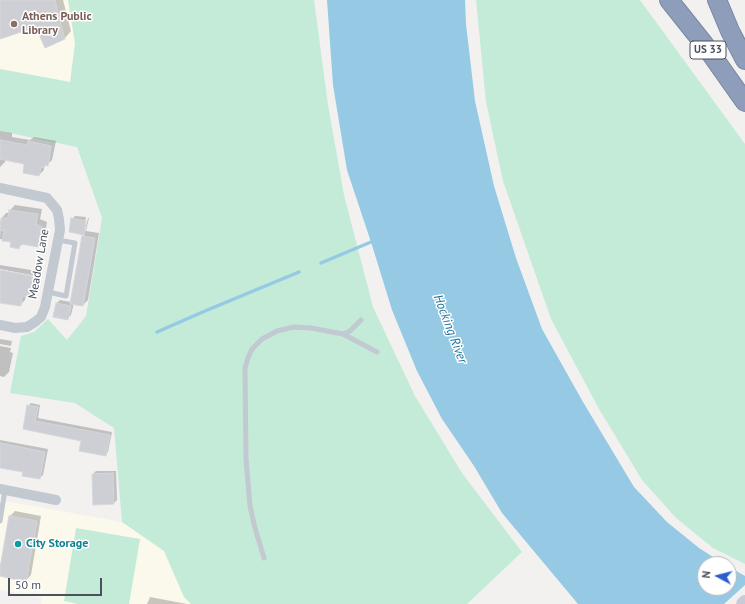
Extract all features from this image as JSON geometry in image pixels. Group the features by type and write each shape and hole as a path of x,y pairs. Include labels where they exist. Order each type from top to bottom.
{"highway":[{"name":"US 33","path":"669,0 704,44 745,102"},
{"path":"717,0 745,60"},
{"path":"730,30 745,51"}],"street":[{"name":"Meadow Lane","path":"0,188 47,198 57,210 60,230 45,307 41,317 27,327 20,328 0,325"},
{"path":"3,490 56,500"}],"lane":[{"path":"48,292 66,296 75,243 58,240"},
{"path":"343,334 350,331 361,320"},
{"path":"264,558 255,528 248,491 245,368 252,349 262,339 277,330 294,327 311,328 343,334 377,352"},
{"path":"0,521 3,490"}],"shaded area":[{"path":"0,0 68,0 75,43 71,82 0,69"},
{"path":"0,500 122,522 164,551 184,597 191,604 41,604 42,598 0,590"}],"green space":[{"path":"68,0 314,0 328,105 344,195 373,307 415,396 462,473 522,552 467,604 191,604 184,597 164,551 122,522 114,428 75,403 10,393 21,336 34,332 48,319 67,340 86,316 102,218 77,147 0,131 0,69 70,82 75,43"},
{"path":"476,0 640,0 745,144 745,564 737,560 737,556 729,556 713,548 676,518 642,480 599,409 551,319 503,181 486,102"},
{"path":"76,528 140,539 129,604 78,604 64,601"}],"water":[{"name":"Hocking River","path":"327,0 465,0 466,24 475,101 494,186 516,258 542,329 583,402 634,487 667,522 699,548 712,556 697,556 697,596 737,596 737,572 745,576 745,604 578,604 502,513 474,466 442,419 417,371 392,310 347,170 333,85"}],"pier":[{"path":"745,585 745,604 724,604 733,596 737,596 737,592"}],"building":[{"name":"Athens Public Library","path":"0,0 55,0 65,39 45,48 36,27 0,39"},
{"path":"0,140 27,145 28,141 51,146 48,166 45,165 44,168 41,167 39,176 23,173 24,164 0,159"},
{"path":"9,210 38,214 36,224 42,227 39,247 20,244 19,249 10,247 11,242 2,241 4,231 0,230 1,218 8,218"},
{"path":"71,218 86,221 84,235 69,232"},
{"path":"82,236 95,238 83,306 70,304"},
{"path":"0,270 32,276 29,297 22,296 21,306 0,303"},
{"path":"56,303 71,306 68,320 53,317"},
{"path":"27,405 38,407 35,421 110,435 106,456 79,451 81,441 23,429"},
{"path":"0,443 45,452 40,479 22,476 23,472 0,468"},
{"path":"113,473 114,504 93,505 92,474"},
{"name":"City Storage","path":"9,516 37,521 26,582 0,576"}],"waterway":[{"path":"321,263 371,242"},
{"path":"157,332 299,272"}],"place":[{"name":"Athens Public Library","path":"14,24"},
{"name":"City Storage","path":"18,544"}]}
